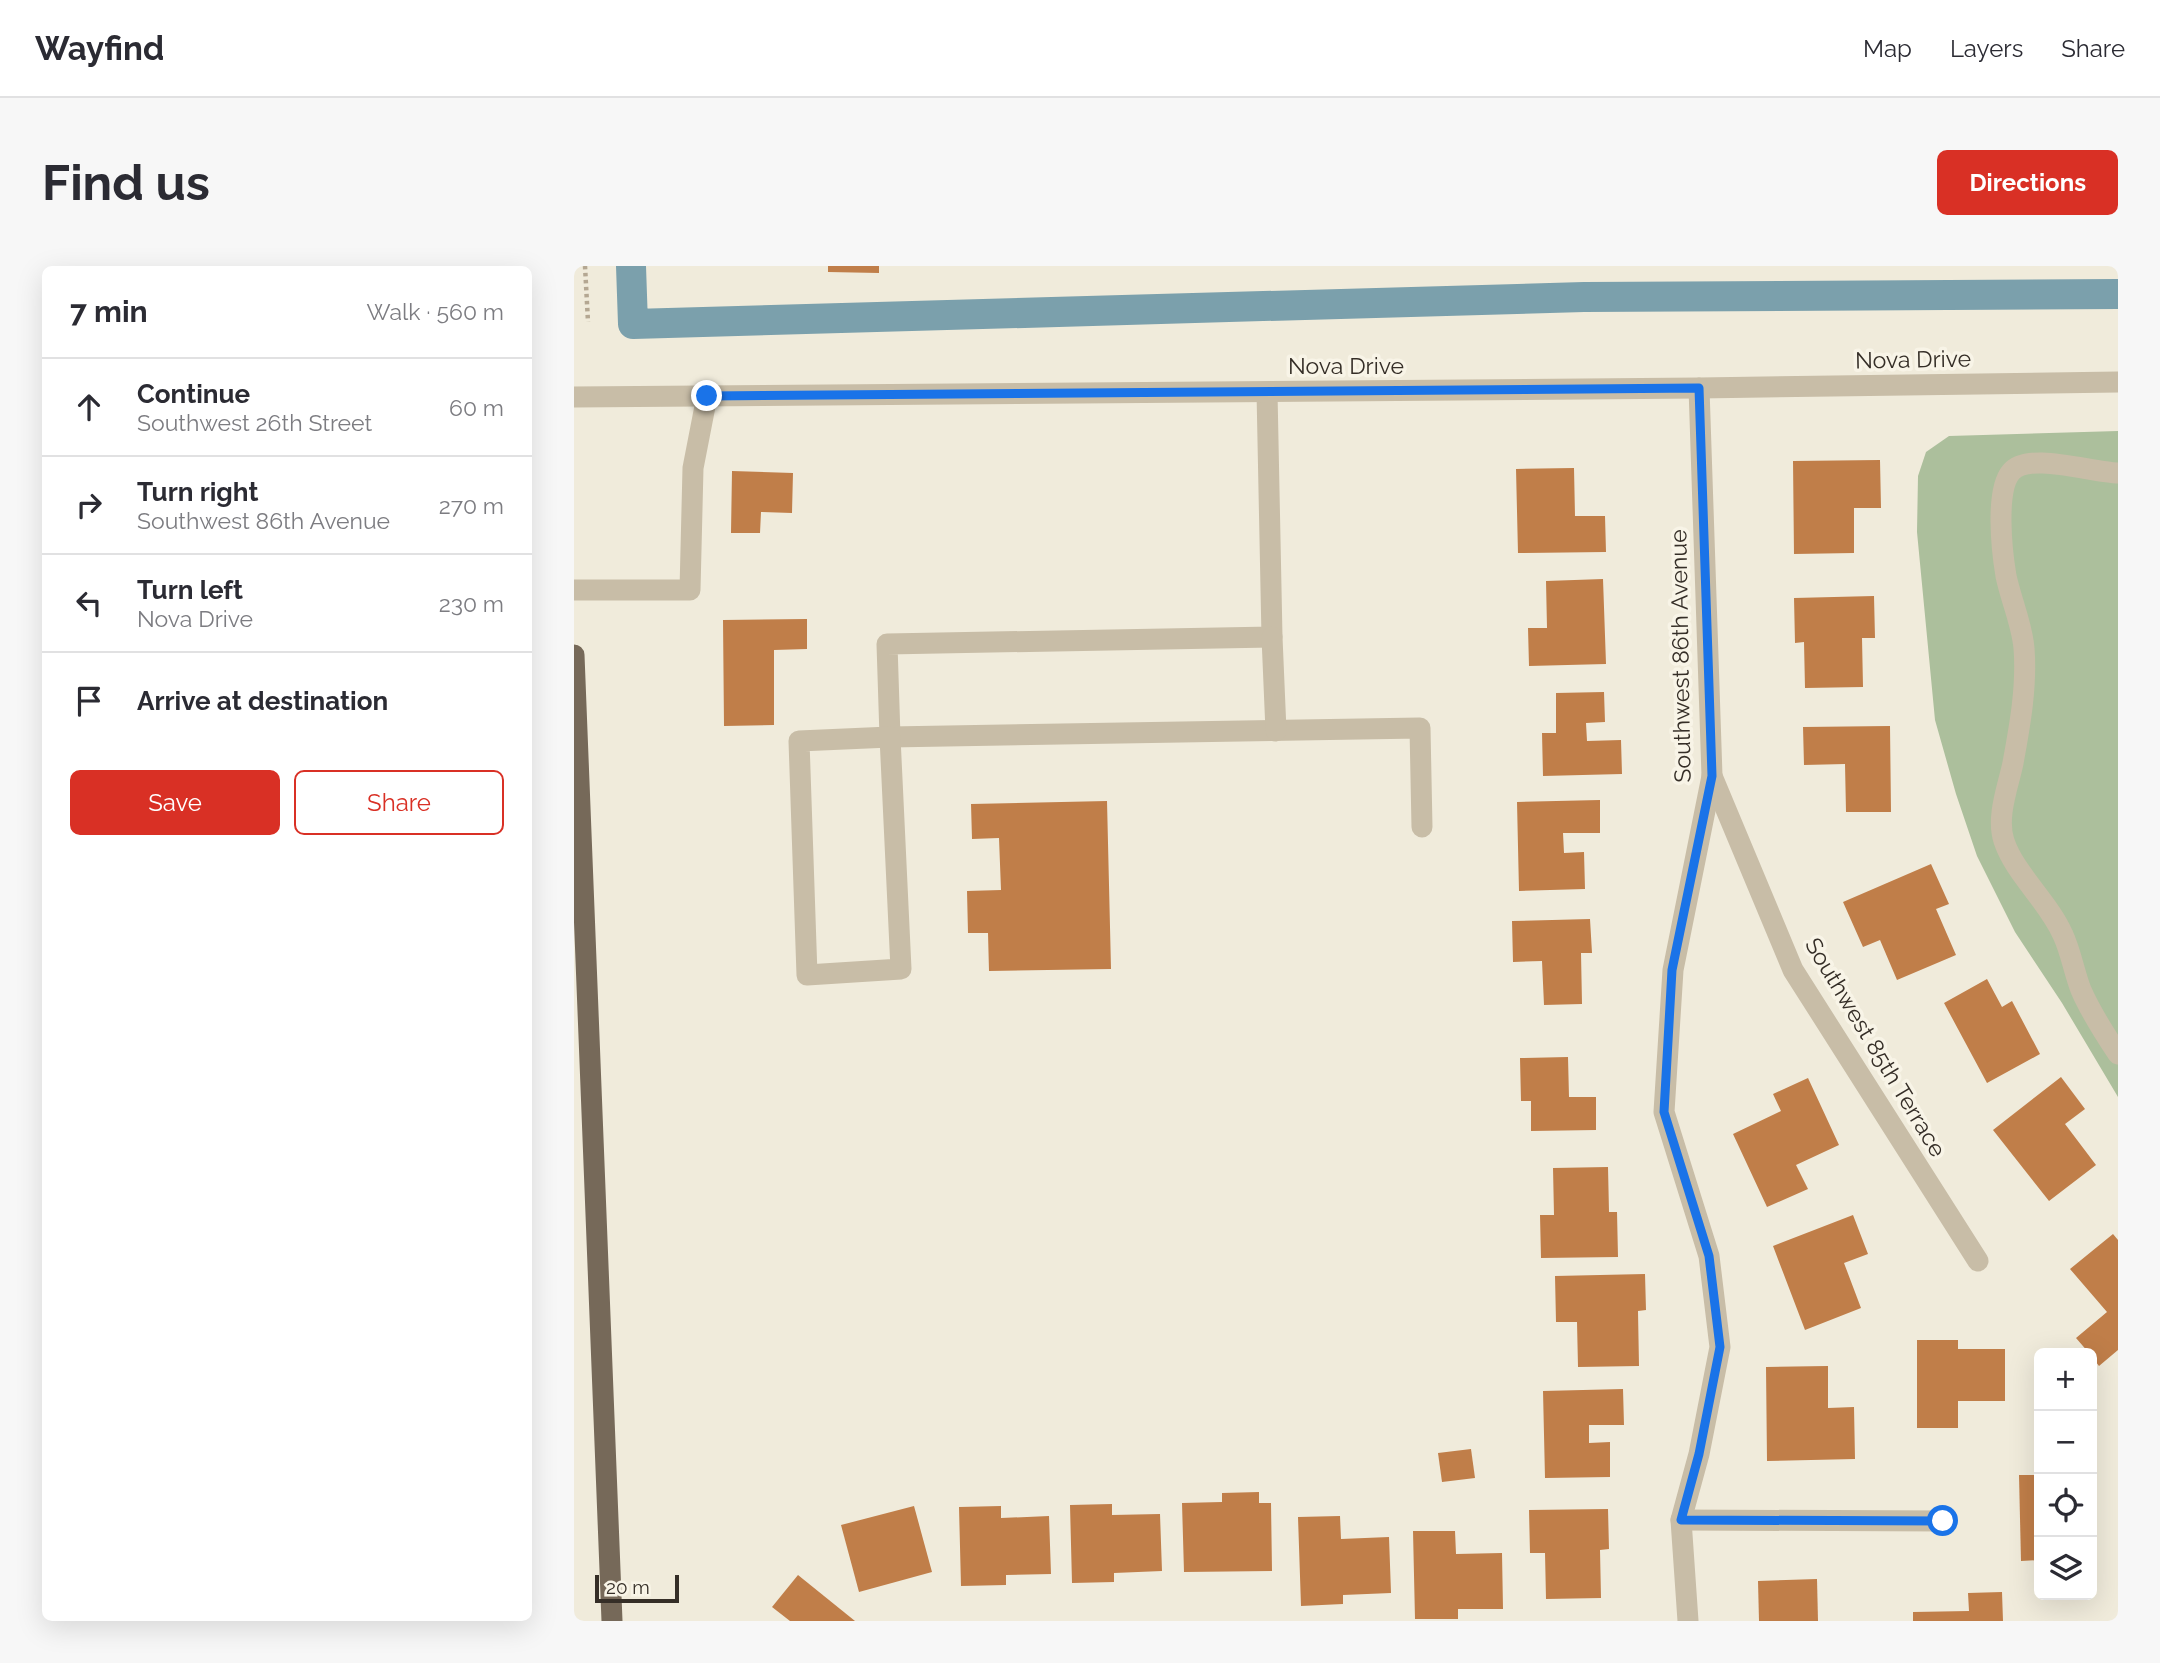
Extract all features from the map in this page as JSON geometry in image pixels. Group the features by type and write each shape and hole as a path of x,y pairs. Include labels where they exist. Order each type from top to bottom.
{"main road":[{"path":"574,655 612,1621"}],"street":[{"name":"Nova Drive","path":"574,397 2118,382"},
{"name":"Southwest 86th Avenue","path":"1688,1621 1681,1520 1699,1454 1720,1347 1709,1256 1664,1112 1672,970 1712,776 1699,388"},
{"path":"1267,391 1276,731"},
{"path":"574,590 691,590 693,468 707,396"},
{"path":"2118,474 2037,462 2024,464 2012,470 2004,482 2001,515 2006,575 2024,646 2024,700 2002,815 2003,839 2013,862 2042,898 2063,935 2081,989 2097,1024 2118,1054"},
{"path":"1272,637 887,644 890,737 901,969 807,975 799,741 890,737 1420,728 1422,827"},
{"name":"Southwest 85th Terrace","path":"1712,776 1793,970 1978,1261"},
{"path":"1681,1520 1943,1521"}],"path":[{"path":"585,266 587,322"}],"green space":[{"path":"2118,431 2118,1097 2062,1003 2015,932 1977,856 1935,720 1917,532 1918,476 1926,452 1949,436"}],"building":[{"path":"828,266 879,266 879,273 828,272"},
{"path":"1880,460 1881,508 1854,508 1854,553 1794,554 1793,461"},
{"path":"1574,468 1575,516 1605,516 1606,552 1518,553 1516,469"},
{"path":"732,471 793,473 792,513 761,512 760,533 731,533"},
{"path":"1603,579 1606,664 1529,666 1528,628 1547,628 1546,581"},
{"path":"1874,596 1875,638 1862,638 1863,687 1805,688 1804,642 1795,643 1794,598"},
{"path":"807,619 807,649 774,650 774,725 724,726 723,620"},
{"path":"1604,692 1605,722 1586,723 1587,741 1621,740 1622,774 1543,776 1542,733 1556,733 1556,693"},
{"path":"1890,726 1891,812 1846,812 1845,764 1804,765 1803,727"},
{"path":"1600,800 1600,833 1563,833 1564,853 1584,852 1585,889 1519,891 1517,802"},
{"path":"1107,801 1111,969 989,971 988,933 968,933 967,891 1001,890 999,838 972,839 971,804"},
{"path":"1931,864 1949,904 1936,909 1956,955 1897,980 1880,940 1863,947 1843,902"},
{"path":"1590,919 1592,953 1581,953 1582,1004 1544,1005 1542,961 1513,962 1512,921"},
{"path":"1987,979 2002,1007 2012,1001 2040,1054 1987,1083 1944,1003"},
{"path":"1568,1057 1569,1097 1596,1097 1596,1130 1531,1131 1531,1101 1521,1101 1520,1058"},
{"path":"2061,1077 2085,1109 2065,1124 2096,1165 2049,1201 1993,1130"},
{"path":"1808,1078 1839,1145 1796,1165 1808,1189 1767,1207 1733,1134 1781,1111 1773,1094"},
{"path":"1608,1167 1609,1212 1617,1212 1618,1257 1541,1258 1540,1215 1554,1215 1553,1168"},
{"path":"1853,1215 1868,1254 1844,1263 1861,1308 1805,1330 1773,1246"},
{"path":"2113,1234 2118,1240 2118,1350 2099,1366 2097,1348 2085,1348 2076,1338 2107,1312 2070,1269"},
{"path":"1645,1274 1646,1310 1638,1311 1639,1366 1578,1367 1577,1322 1556,1322 1555,1276"},
{"path":"1917,1340 1958,1340 1958,1349 2005,1349 2005,1401 1958,1401 1958,1428 1917,1428"},
{"path":"1828,1366 1828,1408 1854,1407 1855,1459 1767,1461 1766,1367"},
{"path":"1623,1389 1624,1425 1589,1425 1589,1443 1610,1442 1610,1477 1545,1478 1543,1391"},
{"path":"1471,1449 1475,1478 1442,1482 1438,1453"},
{"path":"2019,1475 2034,1475 2034,1560 2021,1561"},
{"path":"1259,1492 1259,1503 1271,1503 1272,1571 1184,1572 1182,1503 1222,1502 1222,1493"},
{"path":"1112,1504 1112,1515 1160,1514 1162,1571 1114,1573 1114,1582 1072,1583 1070,1505"},
{"path":"914,1506 932,1572 859,1592 841,1525"},
{"path":"1001,1506 1001,1518 1049,1516 1051,1574 1006,1575 1006,1585 961,1586 959,1507"},
{"path":"1608,1509 1609,1549 1600,1550 1601,1598 1546,1599 1545,1553 1530,1553 1529,1510"},
{"path":"1340,1516 1341,1539 1389,1537 1391,1593 1343,1595 1343,1604 1301,1606 1298,1517"},
{"path":"1413,1531 1455,1531 1456,1554 1502,1553 1503,1609 1458,1609 1458,1619 1415,1619"},
{"path":"798,1575 855,1621 790,1621 772,1607"},
{"path":"1817,1579 1818,1621 1759,1621 1758,1581"},
{"path":"2002,1592 2003,1621 1913,1621 1913,1612 1969,1611 1968,1593"}],"waterway":[{"path":"631,266 633,324 1584,297 2118,294"}],"route":[{"path":"707,396 1699,388 1712,776 1672,970 1664,1112 1709,1256 1720,1347 1699,1454 1681,1520 1943,1521"}]}
